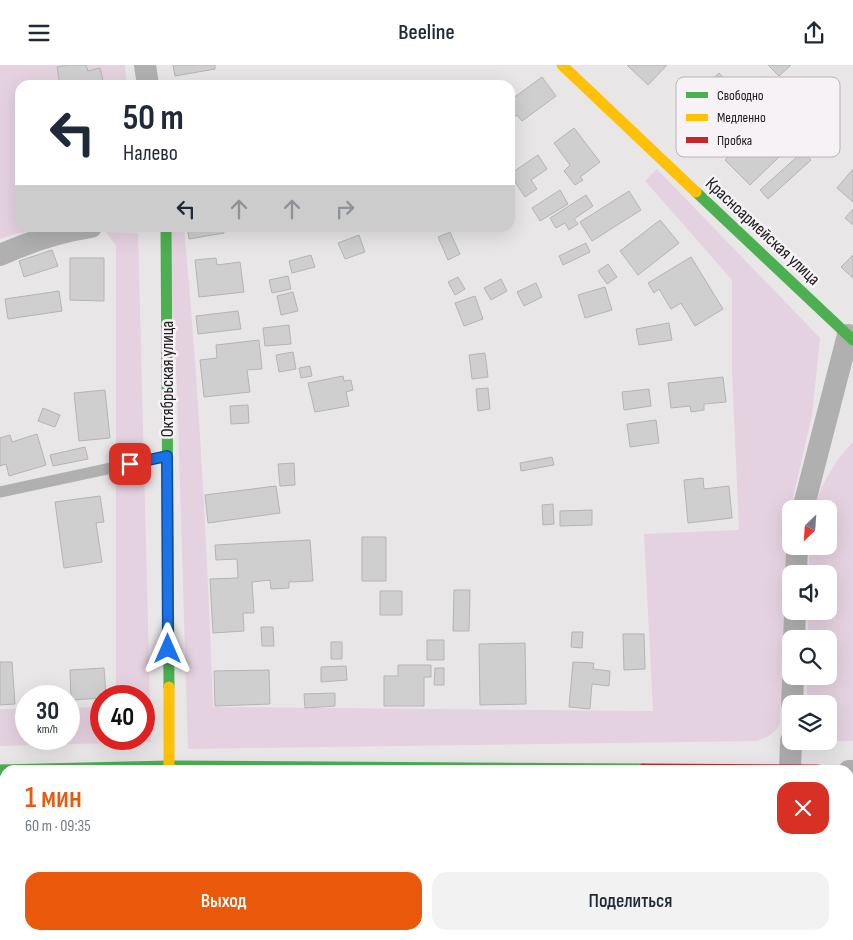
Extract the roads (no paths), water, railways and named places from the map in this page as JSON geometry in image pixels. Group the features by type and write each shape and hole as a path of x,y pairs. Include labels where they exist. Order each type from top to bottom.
{"street":[{"path":"145,65 147,80"},
{"name":"Красноармейская улица","path":"562,65 850,337"},
{"path":"0,255 67,232"},
{"name":"Октябрьская улица","path":"166,232 169,765"},
{"path":"806,500 850,337"},
{"path":"790,765 791,750"}],"lane":[{"path":"0,492 167,456"}]}
